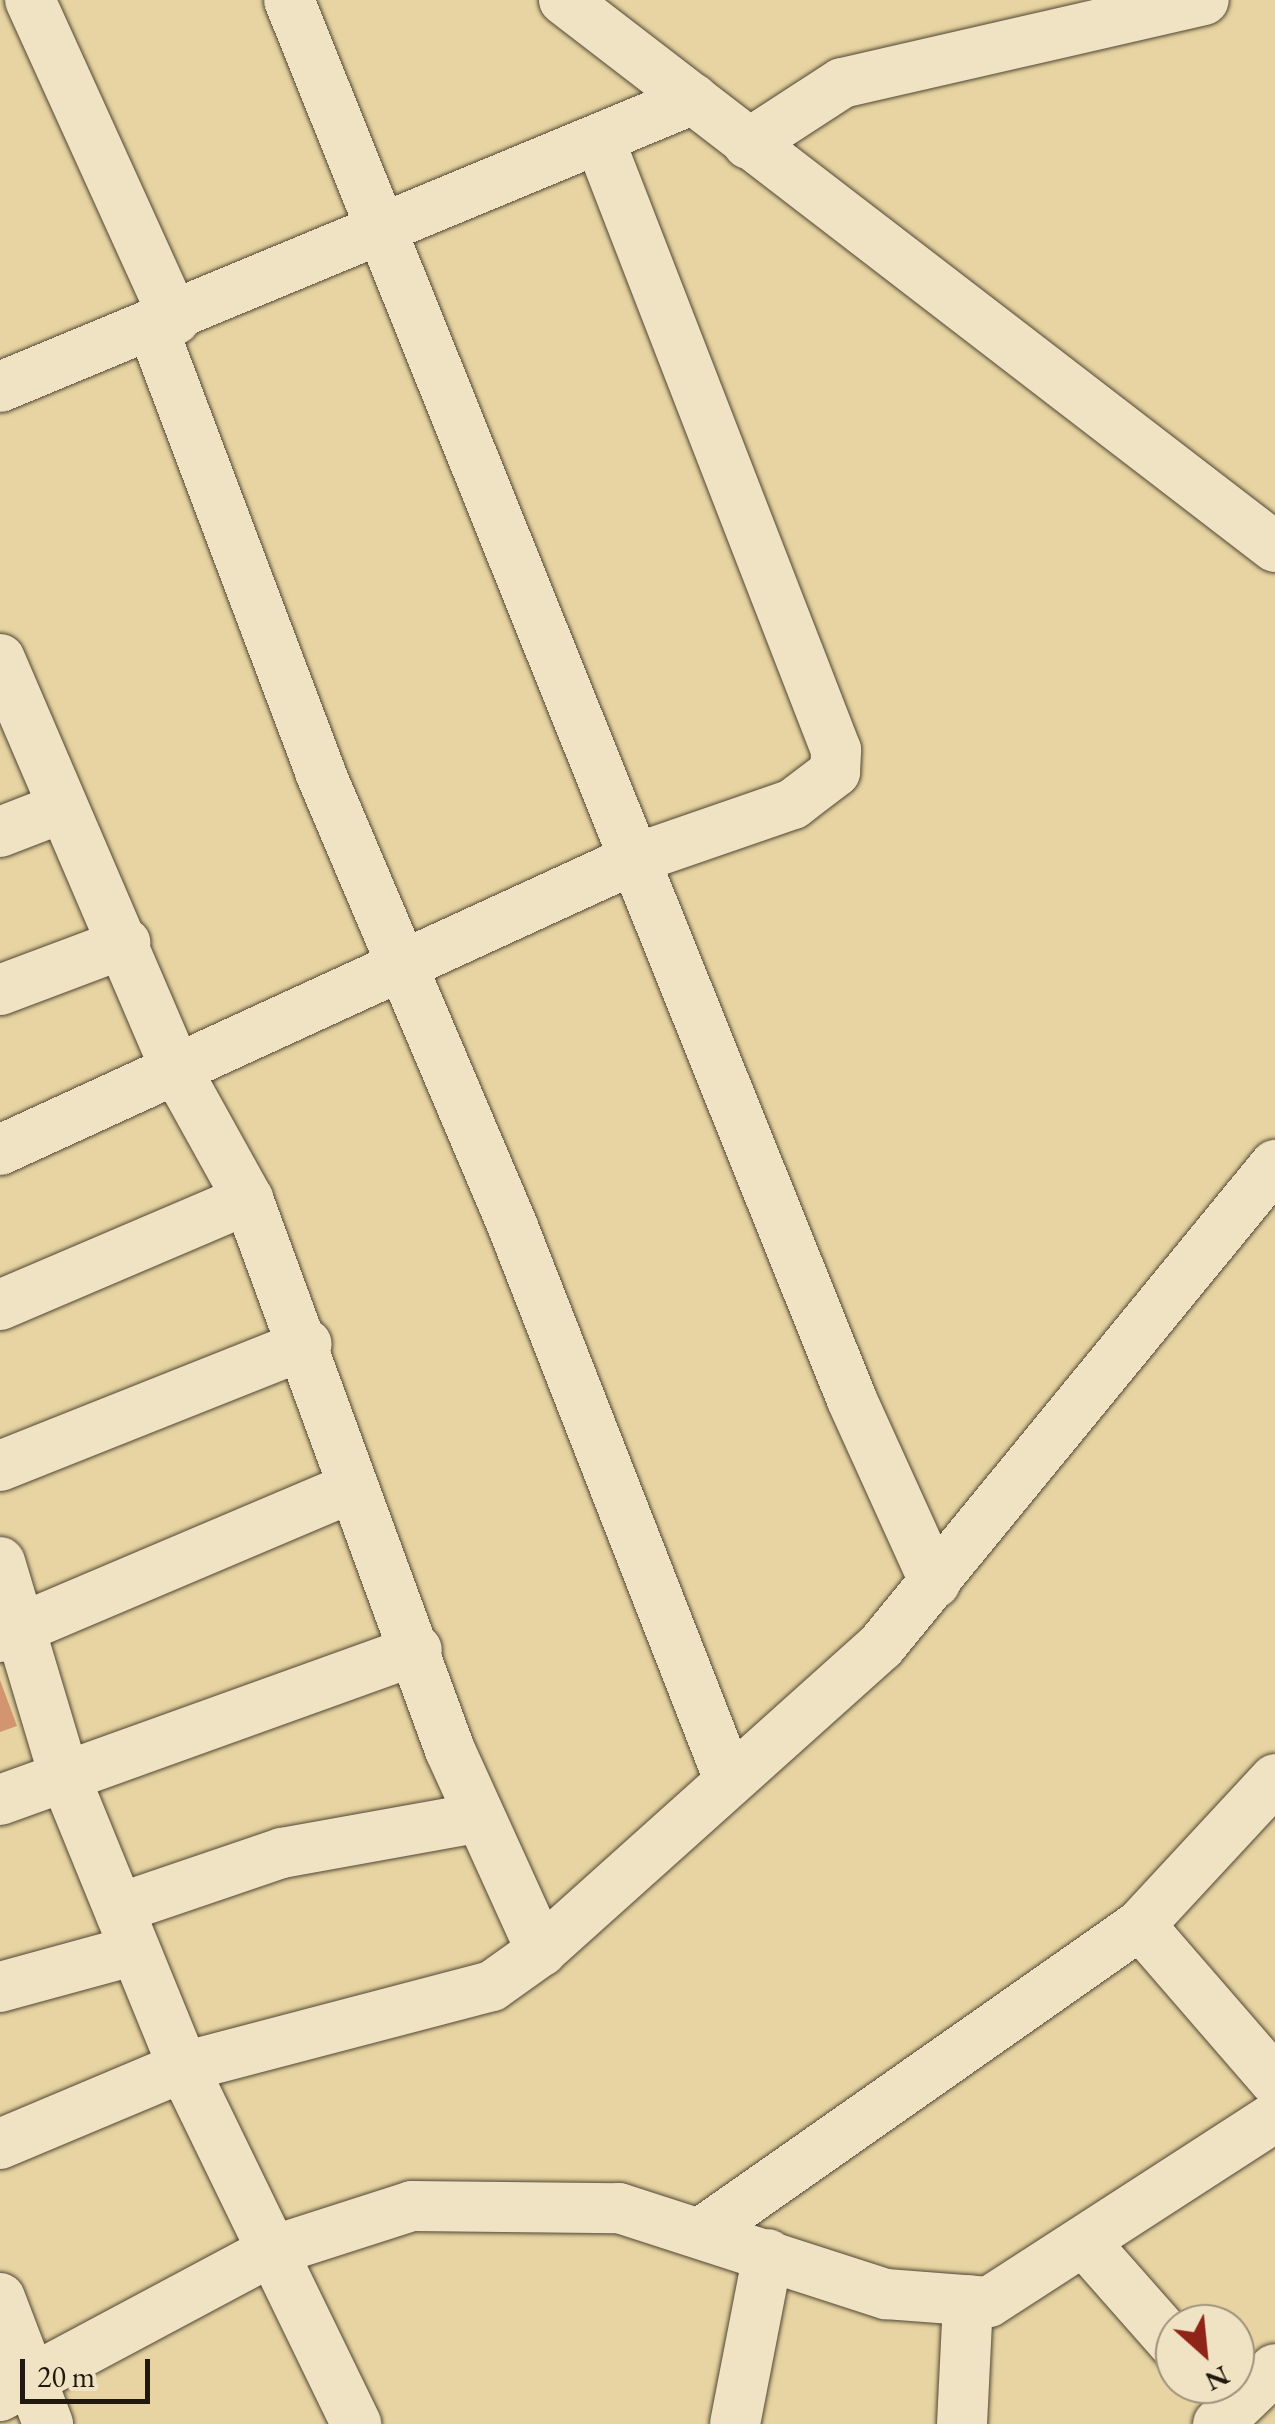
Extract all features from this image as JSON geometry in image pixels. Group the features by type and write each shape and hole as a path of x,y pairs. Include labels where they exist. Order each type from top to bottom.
{"street":[{"path":"30,0 164,325 320,772 406,965 728,1777"},
{"path":"289,0 634,859 935,1583"},
{"path":"564,0 748,144 1004,330 1275,546"},
{"path":"748,144 842,83 1204,0"},
{"path":"0,387 164,325 694,99"},
{"path":"0,1150 634,859 793,804 835,772 836,750 599,138"},
{"path":"0,659 176,1069 248,1199 306,1344 354,1487 476,1818 541,1951"},
{"path":"0,832 62,808"},
{"path":"0,990 125,943"},
{"path":"0,2144 182,2067 492,1986 541,1951 623,1884 728,1777 880,1646 1275,1165"},
{"path":"0,1305 248,1199"},
{"path":"0,1466 306,1344"},
{"path":"10,1633 354,1487"},
{"path":"0,1562 10,1633 182,2067 356,2424"},
{"path":"0,1800 417,1650"},
{"path":"702,2232 1140,1924 1275,1780"},
{"path":"0,1987 282,1853 476,1818"},
{"path":"1140,1924 1275,2081"},
{"path":"0,2298 26,2401 272,2251 412,2206 618,2208 886,2294 989,2302 1086,2244 1275,2117"},
{"path":"1086,2244 1155,2322"},
{"path":"735,2424 768,2254"},
{"path":"962,2424 968,2300"},
{"path":"1227,2410 1275,2369"}],"building":[{"path":"0,1680 17,1726 0,1732"}]}
